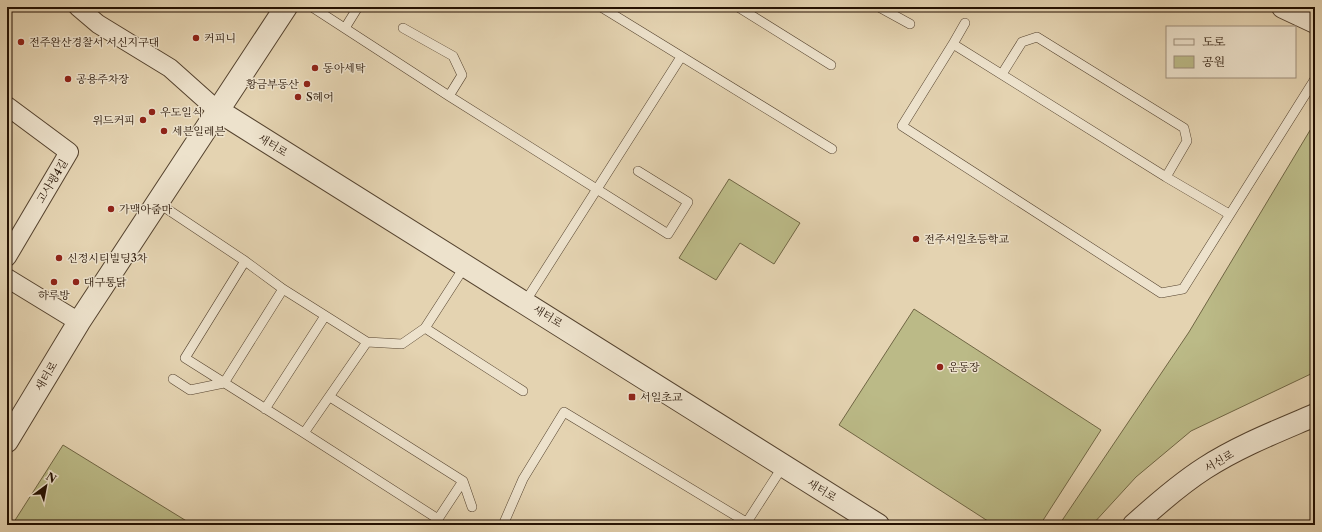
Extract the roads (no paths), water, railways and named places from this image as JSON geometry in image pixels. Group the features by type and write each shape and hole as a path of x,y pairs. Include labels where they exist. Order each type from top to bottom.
{"street":[{"name":"새터로","path":"78,7 98,24 170,68 217,110 878,525"},
{"name":"새터로","path":"7,441 79,322 286,7"},
{"path":"1283,7 1315,22"},
{"name":"고사평4길","path":"7,106 69,152 7,257"},
{"path":"7,278 79,322"},
{"name":"서신로","path":"1134,525 1157,504 1205,468 1234,452 1315,414"}],"lane":[{"path":"312,7 449,96 668,234 688,202 638,171"},
{"path":"345,28 358,7"},
{"path":"601,7 832,150"},
{"path":"738,7 831,65"},
{"path":"886,9 910,24"},
{"path":"965,23 902,126 1161,293 1183,289 1315,79"},
{"path":"403,28 453,56 462,75 449,96"},
{"path":"1002,74 1022,42 1037,37 1184,128 1187,141 1166,177"},
{"path":"953,44 1166,177 1229,214"},
{"path":"525,302 681,57"},
{"path":"158,203 245,261 283,290 367,342 402,344 425,328 464,266"},
{"path":"245,261 185,358 438,519 463,482"},
{"path":"173,379 190,390 224,383 283,290"},
{"path":"265,409 325,316"},
{"path":"425,328 523,391"},
{"path":"304,433 367,342"},
{"path":"330,397 463,482 472,507"},
{"path":"503,525 523,479 564,412 749,524 783,466"}],"place":[{"name":"커피니","path":"196,38"},
{"name":"전주완산경찰서 서신지구대","path":"21,42"},
{"name":"동아세탁","path":"315,68"},
{"name":"공용주차장","path":"68,79"},
{"name":"황금부동산","path":"307,84"},
{"name":"S헤어","path":"298,97"},
{"name":"우도일식","path":"152,112"},
{"name":"위드커피","path":"143,120"},
{"name":"세븐일레븐","path":"164,131"},
{"name":"가맥아줌마","path":"111,209"},
{"name":"전주서일초등학교","path":"916,239"},
{"name":"신정시티빌딩3차","path":"59,258"},
{"name":"하루방","path":"54,282"},
{"name":"대구통닭","path":"76,282"},
{"name":"운동장","path":"940,367"},
{"name":"서일초교","path":"632,397"}]}
